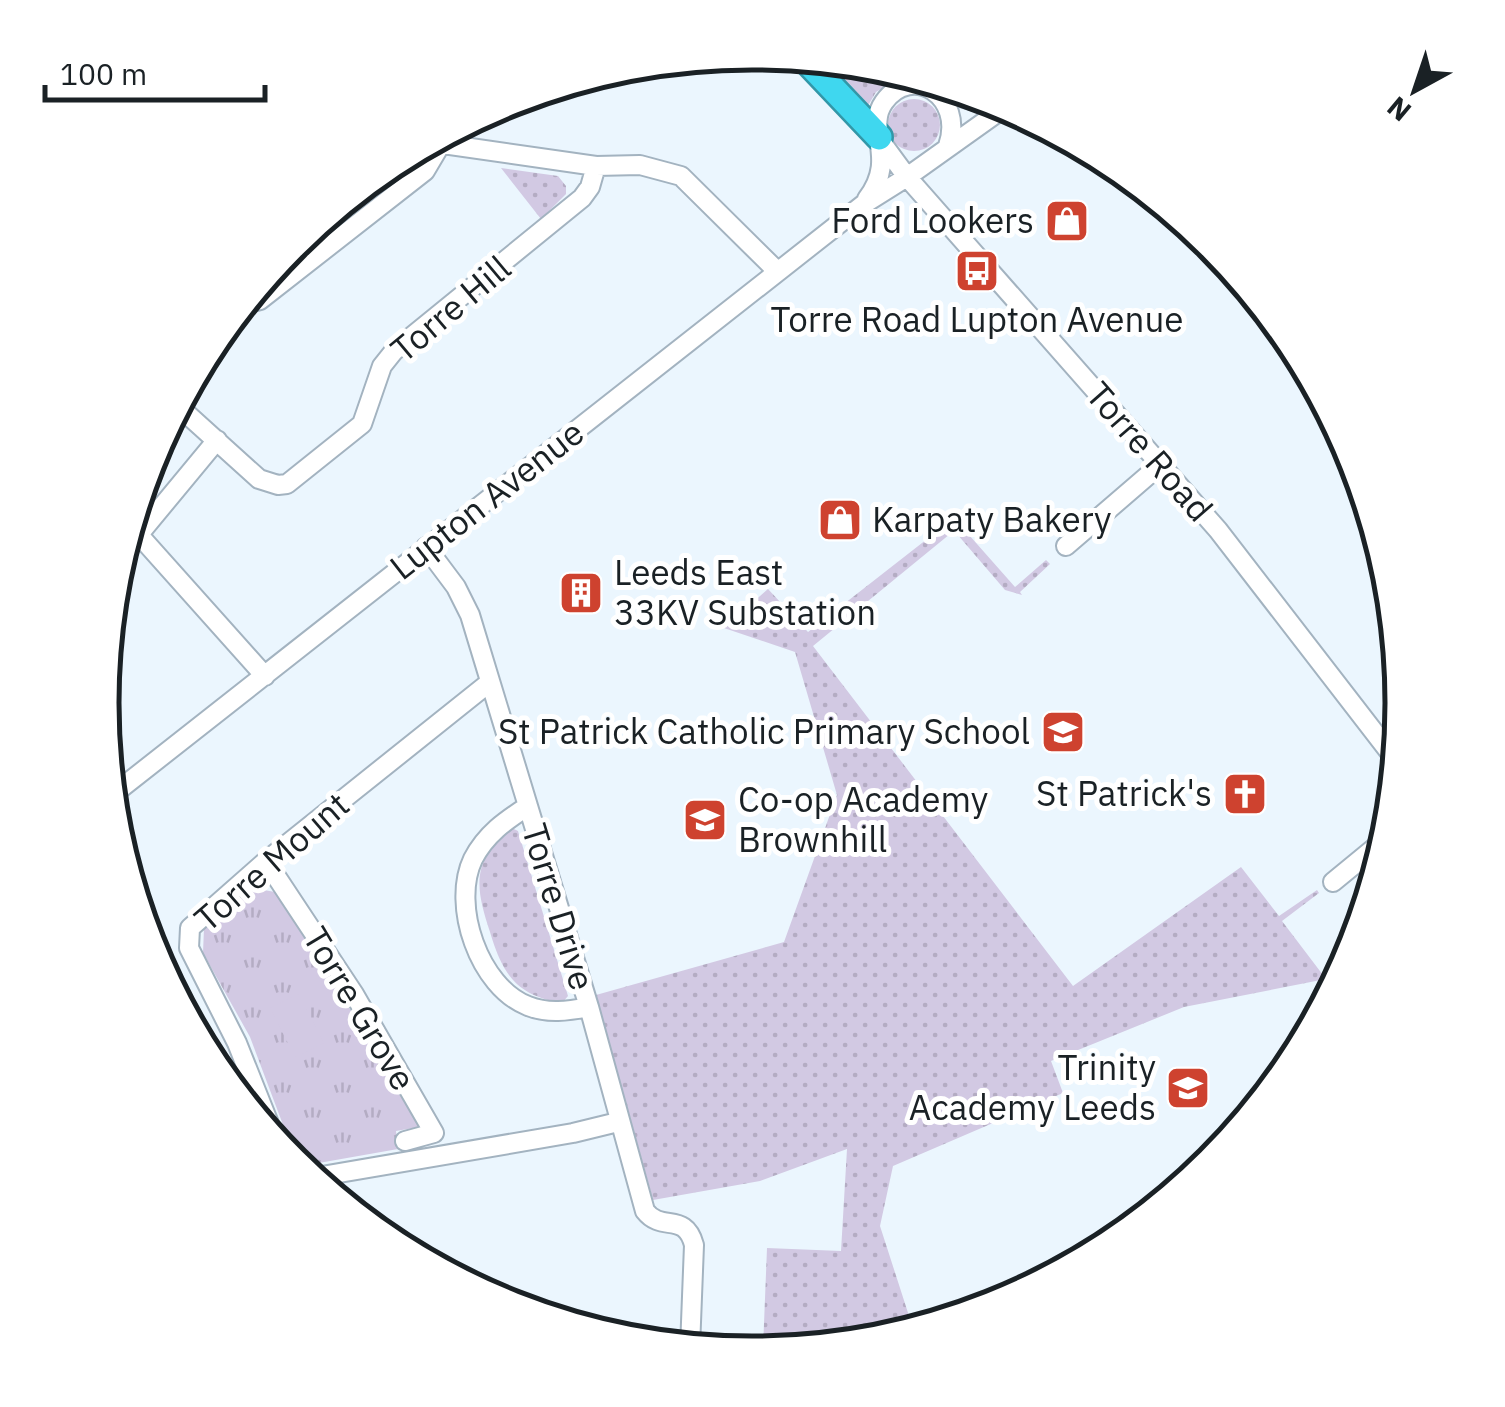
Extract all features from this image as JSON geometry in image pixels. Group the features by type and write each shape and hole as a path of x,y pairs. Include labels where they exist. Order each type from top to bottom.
{"highway":[{"path":"818,73 883,144"}],"street":[{"path":"864,204 877,186 882,170 879,112 891,94 903,89"},
{"path":"883,144 910,162 941,152 953,134 951,110 945,101"},
{"name":"Lupton Avenue","path":"124,786 777,271 864,204 991,117"},
{"name":"Torre Road","path":"883,144 1255,576 1385,747"},
{"path":"453,146 596,166 640,166 681,176 777,271"},
{"path":"273,290 425,171 429,159"},
{"name":"Torre Hill","path":"188,415 268,484 278,486 296,479 362,424 374,383 394,351 582,198 596,166"},
{"path":"149,514 216,440"},
{"path":"1066,546 1160,465"},
{"path":"142,537 265,676"},
{"name":"Torre Drive","path":"426,548 464,600 588,1007 642,1203 656,1222 676,1223 691,1234 694,1245 691,1334"},
{"name":"Torre Mount","path":"261,1103 238,1043 194,962 187,938 198,918 490,682"},
{"name":"Torre Drive","path":"528,806 496,827 468,874 466,906 476,944 494,979 524,1005 543,1011 588,1007"},
{"path":"1333,882 1367,854"},
{"name":"Torre Grove","path":"266,861 354,994 434,1133 405,1141"},
{"path":"329,1175 618,1122"}],"green space":[{"path":"841,76 888,85 876,92 866,109"},
{"path":"914,99 933,106 940,125 933,144 914,151 895,144 888,125 895,106"},
{"path":"434,156 307,254 367,201"},
{"path":"501,168 558,176 566,186 566,194 541,219"},
{"path":"954,518 1015,587 1046,560 1050,564 1020,592 1022,595 1005,590 957,534 950,534 813,646 1073,986 1241,867 1279,916 1317,890 1319,893 1282,921 1324,977 1184,1007 1051,1061 1063,1093 893,1166 880,1226 909,1317 835,1332 763,1337 767,1248 841,1251 847,1149 760,1181 653,1200 596,995 784,942 837,795 795,652 724,628 768,589 808,632"},
{"path":"512,828 518,831 568,996 562,1003 533,995 514,981 500,960 485,916 480,888 483,863 489,851"},
{"path":"252,888 275,892 419,1127 396,1131 398,1149 318,1163 285,1130 250,1037 203,953 208,922"},
{"path":"299,994 324,1043 295,1057 270,1008"}],"place":[{"name":"Ford Lookers","path":"1067,221"},
{"name":"Torre Road Lupton Avenue","path":"977,271"},
{"name":"Karpaty Bakery","path":"840,520"},
{"name":"Leeds East 33KV Substation","path":"581,593"},
{"name":"St Patrick Catholic Primary School","path":"1063,732"},
{"name":"St Patrick's","path":"1245,794"},
{"name":"Co-op Academy Brownhill","path":"705,820"},
{"name":"Trinity Academy Leeds","path":"1188,1088"}]}
